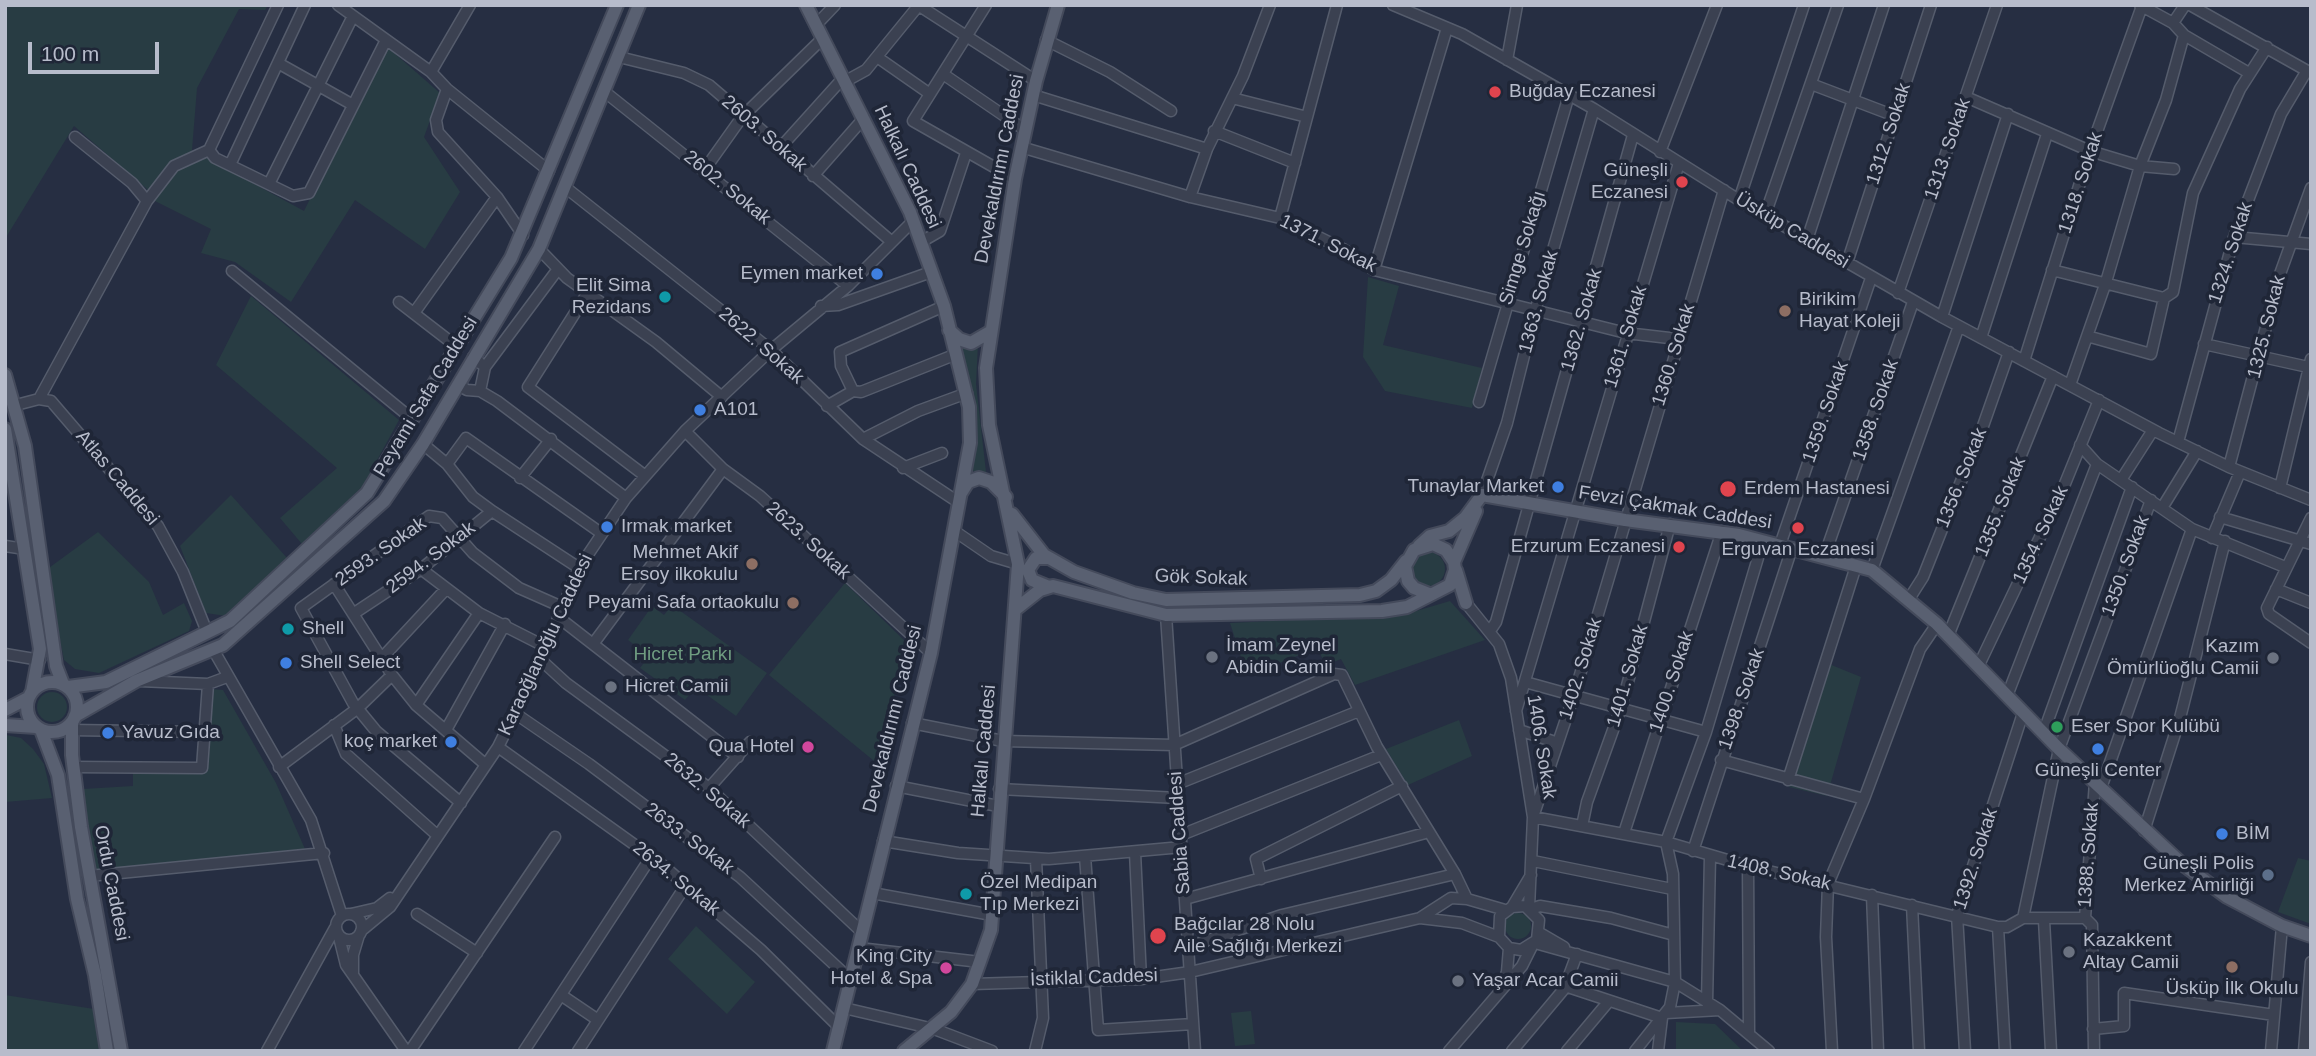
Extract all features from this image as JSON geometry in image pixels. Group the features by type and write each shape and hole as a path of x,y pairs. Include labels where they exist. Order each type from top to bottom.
{"main road":[{"name":"Peyami Safa Caddesi","path":"65,686 106,682 204,634 246,610 367,493 523,234 617,5"},
{"name":"Peyami Safa Caddesi","path":"72,723 135,681 214,651 384,501 423,444 539,249 639,5"},
{"name":"Halkalı Caddesi","path":"806,5 913,221 944,306 954,355 967,393"},
{"name":"Devekaldırımı Caddesi","path":"989,425 985,385 990,332 1014,179 1046,40 1058,5"},
{"path":"948,330 959,339 971,343 990,332"},
{"path":"5,375 16,405 25,446 56,666 65,686 76,700 72,723 58,732 5,725"},
{"name":"Devekaldırımı Caddesi","path":"833,1051 896,786 931,653 970,443 967,393"},
{"name":"Halkalı Caddesi","path":"904,1051 934,1029 972,984 991,930 999,789 1018,564 989,425"},
{"path":"5,429 40,660 27,714 38,729"},
{"path":"959,499 968,482 979,478 991,482 1007,503"},
{"path":"1466,603 1457,596 1433,594 1414,588 1408,581 1405,566 1418,547 1430,536 1449,531 1457,525 1482,495"},
{"name":"Fevzi Çakmak Caddesi","path":"1482,495 1625,520 1722,531 1872,570 1937,624 2043,734 2144,831 2227,897 2282,926 2311,936"},
{"name":"Gök Sokak","path":"1049,587 1073,589 1120,605 1166,615 1382,611 1407,607 1450,584 1482,495"},
{"name":"Gök Sokak","path":"1007,503 1026,534 1048,558 1074,572 1133,593 1166,600 1360,595 1376,591 1391,580 1408,558"},
{"path":"1418,547 1440,546 1455,565 1466,603"},
{"path":"1048,558 1036,558 1028,570 1032,580 1049,587"},
{"path":"1016,609 1033,595 1049,587"},
{"path":"1277,598 1277,613"},
{"path":"204,634 201,644 214,651"},
{"path":"6,710 46,682 65,686"},
{"name":"Ordu Caddesi","path":"72,723 74,768 89,876 121,1051"},
{"name":"Ordu Caddesi","path":"38,729 58,775 77,899 95,975 107,1051"}],"street":[{"path":"16,405 38,399 147,201 174,166 209,150 278,5"},
{"path":"230,165 305,5"},
{"path":"338,5 431,72 447,89 549,171"},
{"path":"431,72 470,5"},
{"path":"816,25 835,5"},
{"path":"780,148 845,79 866,70 919,5 1036,81"},
{"path":"986,5 913,121 1014,179"},
{"path":"1190,197 1214,131 1232,98 1270,5"},
{"path":"1280,218 1337,5"},
{"name":"Üsküp Caddesi","path":"1393,5 1409,8 1594,109 1739,200 1913,302 2153,430 2240,472 2311,500"},
{"path":"1507,60 1517,5"},
{"path":"1660,152 1717,5"},
{"path":"1739,200 1804,5"},
{"path":"1765,215 1838,5"},
{"path":"1807,240 1884,5"},
{"name":"1312. Sokak","path":"1847,263 1931,5"},
{"name":"1313. Sokak","path":"1898,293 1997,5"},
{"path":"2173,23 2188,5 2267,47 2308,73"},
{"path":"2141,6 2173,23 2183,35 2249,73"},
{"name":"1318. Sokak","path":"2024,361 2090,151 2141,6"},
{"path":"269,184 353,16"},
{"path":"1374,270 1447,28"},
{"path":"2070,385 2106,282 2140,166 2166,100 2183,35"},
{"path":"705,169 742,117 823,38"},
{"path":"209,150 215,158 293,196 309,193 387,40"},
{"path":"1046,40 1110,72 1171,111"},
{"path":"2087,336 2151,354 2164,298 2173,292 2193,193 2249,73 2267,47"},
{"name":"2603. Sokak","path":"619,57 684,73 709,85 742,117 892,242"},
{"path":"877,57 930,94"},
{"path":"278,63 353,105"},
{"name":"1324. Sokak","path":"2178,442 2234,236 2281,114 2308,73"},
{"path":"943,74 1025,130"},
{"path":"1811,84 1895,116"},
{"path":"447,89 436,120 438,132 497,197 523,234"},
{"name":"2602. Sokak","path":"605,92 705,169 848,286"},
{"path":"1033,95 1207,149"},
{"name":"Simge Sokağı","path":"1479,402 1506,302 1569,95"},
{"path":"1966,97 2090,151 2140,166 2174,169"},
{"path":"1232,98 1307,117"},
{"name":"1363. Sokak","path":"1482,495 1507,423 1536,308 1594,109"},
{"path":"1942,317 2008,114"},
{"path":"813,176 864,118"},
{"path":"1214,131 1295,163"},
{"path":"1981,338 2047,134"},
{"name":"1362. Sokak","path":"1490,631 1496,622 1633,135"},
{"path":"75,138 132,183 147,201"},
{"name":"1371. Sokak","path":"1021,147 1190,197 1280,218 1343,248 1374,270 1536,308 1626,333 1678,339"},
{"path":"921,242 940,231 966,153"},
{"name":"1361. Sokak","path":"1516,711 1626,333 1679,163"},
{"name":"2622. Sokak","path":"565,187 771,349 863,439 903,468 959,499"},
{"name":"1325. Sokak","path":"2229,467 2290,242 2311,188"},
{"name":"1360. Sokak","path":"1625,520 1724,190"},
{"path":"414,313 497,197"},
{"name":"Karaoğlanoğlu Caddesi","path":"407,879 498,747 541,660 579,568 626,498 685,431 771,349 848,286 913,221"},
{"path":"2234,236 2311,244"},
{"path":"539,249 558,270 587,294 656,342 722,397"},
{"path":"480,391 485,367 558,270"},
{"path":"2052,270 2164,298"},
{"path":"232,271 411,418"},
{"path":"821,306 838,305 931,272"},
{"name":"1359. Sokak","path":"1786,547 1871,278"},
{"path":"587,294 528,387 645,475"},
{"path":"399,302 456,346"},
{"name":"1358. Sokak","path":"1824,557 1913,302"},
{"path":"853,391 841,366 840,352 944,306"},
{"path":"1872,570 1959,326"},
{"path":"2204,344 2310,363 2280,488"},
{"name":"1356. Sokak","path":"1909,599 1923,577 1983,426 2009,352"},
{"path":"827,406 853,391 861,392 954,355"},
{"path":"473,357 485,367"},
{"name":"1355. Sokak","path":"1948,636 2053,376"},
{"path":"458,385 467,390 480,391 551,439 626,498"},
{"path":"863,439 918,411 967,393"},
{"name":"Atlas Caddesi","path":"38,399 51,401 159,526 183,572 204,634"},
{"name":"1354. Sokak","path":"1978,667 2062,491 2099,400"},
{"path":"2121,480 2153,430"},
{"name":"2623. Sokak","path":"685,431 723,469 760,496 931,653"},
{"path":"447,464 466,438 601,533"},
{"path":"520,478 551,439"},
{"path":"423,444 447,464 473,497 492,511"},
{"path":"2080,444 2098,464 2192,529 2285,567"},
{"name":"1350. Sokak","path":"2162,508 2197,451"},
{"path":"903,468 942,453"},
{"path":"2007,696 2098,464"},
{"path":"593,644 723,469"},
{"path":"2213,538 2240,472"},
{"path":"2043,734 2132,487"},
{"name":"1350. Sokak","path":"2023,918 2059,749 2151,500"},
{"name":"2594. Sokak","path":"353,614 421,569 492,511 579,568"},
{"name":"2593. Sokak","path":"358,708 301,608 429,516 442,518 459,539 519,587 560,612 593,644 737,757"},
{"path":"2220,517 2311,544"},
{"path":"2311,518 2267,608 2269,614 2311,643"},
{"name":"1402. Sokak","path":"1533,817 1574,695 1625,520"},
{"name":"1401. Sokak","path":"1582,826 1621,708 1670,524"},
{"name":"1388. Sokak","path":"2094,1051 2092,925 2085,918 2098,785 2192,529"},
{"path":"953,530 992,556 1018,564"},
{"name":"1400. Sokak","path":"1624,833 1722,531"},
{"path":"1658,1051 1664,1015 1675,982 1672,888 1666,842 1706,732 1763,541"},
{"path":"2144,831 2180,718 2225,541"},
{"path":"5,546 25,549"},
{"name":"1398. Sokak","path":"1693,850 1786,547"},
{"path":"1788,780 1856,566"},
{"path":"421,569 479,613 546,647"},
{"path":"334,584 381,659 415,705 486,765"},
{"path":"381,659 446,589"},
{"path":"2276,589 2311,603"},
{"path":"1466,603 1490,631"},
{"path":"415,705 479,613"},
{"name":"Sabia Caddesi","path":"1166,615 1195,1051"},
{"path":"446,730 505,624"},
{"path":"1832,1051 1826,937 1828,884 1864,799 1920,649 1937,624"},
{"name":"1406. Sokak","path":"1490,631 1499,644 1511,678 1533,817 1530,909"},
{"path":"214,651 312,820 346,915"},
{"path":"5,654 40,660"},
{"name":"2632. Sokak","path":"541,660 566,683 709,788 863,933"},
{"path":"912,723 1003,741 1174,745 1334,674 1342,675 1381,755 1467,898"},
{"path":"279,767 358,708 392,675"},
{"path":"135,681 208,684 227,677"},
{"path":"1525,682 1706,732"},
{"path":"74,768 202,768 208,684"},
{"path":"358,708 376,731 461,803"},
{"path":"1177,784 1359,711"},
{"name":"1392. Sokak","path":"1965,1051 1957,915 2023,713"},
{"name":"2633. Sokak","path":"516,714 589,764 740,877 851,980"},
{"path":"72,723 204,732"},
{"path":"334,725 346,754 438,836"},
{"path":"1519,730 1558,743"},
{"path":"709,788 750,742"},
{"name":"2634. Sokak","path":"498,747 686,885 761,950 840,1028"},
{"path":"1181,835 1381,755"},
{"path":"1721,760 1864,799"},
{"path":"896,786 998,806"},
{"path":"1261,879 1256,859 1402,786"},
{"path":"999,789 1178,798"},
{"name":"1408. Sokak","path":"1533,817 1666,842 1748,866 1998,927"},
{"path":"1185,899 1429,832"},
{"path":"337,932 342,957 408,1051 555,837"},
{"path":"883,841 1036,859 1182,847"},
{"path":"1135,852 1141,979"},
{"path":"89,876 324,853"},
{"path":"1085,856 1092,979 1098,1031 1193,1024"},
{"path":"1707,1003 1710,856"},
{"path":"524,1051 651,857"},
{"path":"1034,1051 1043,1018 1036,859"},
{"path":"1533,861 1672,888"},
{"path":"1748,866 1749,1033"},
{"path":"1455,874 1451,898 1467,898 1508,908 1530,909 1540,906 1611,918 1674,935"},
{"path":"1188,947 1282,915 1455,874"},
{"name":"1406. Sokak","path":"1508,908 1531,875"},
{"path":"267,1051 346,915 385,904 407,879"},
{"path":"337,932 348,941 360,933 390,906 407,879"},
{"path":"578,1051 686,885"},
{"path":"872,893 992,915"},
{"path":"1872,895 1878,1051"},
{"name":"İstiklal Caddesi","path":"972,984 1141,979 1190,972 1420,918 1451,898"},
{"path":"1912,905 1919,1051"},
{"path":"1508,908 1497,922 1499,937 1509,948 1521,950 1533,944 1675,982 1720,1010 1769,1051"},
{"path":"1449,1051 1522,966 1540,933 1539,920 1530,909"},
{"path":"417,914 477,953"},
{"path":"346,915 359,919 360,933 353,955 354,977"},
{"name":"İstiklal Caddesi","path":"1420,918 1462,923 1499,937"},
{"path":"2006,1051 1998,927 2007,928 2023,918 2085,918"},
{"path":"2043,919 2051,1051"},
{"path":"2272,1051 2282,926"},
{"path":"1540,933 1577,954"},
{"path":"859,948 980,962"},
{"path":"1500,989 1507,972 1509,948"},
{"path":"1512,1051 1565,986 1577,954"},
{"path":"2304,1051 2311,962"},
{"path":"1565,986 1664,1015 1720,1010"},
{"path":"2093,1029 2124,1026 2124,993 2274,1015"},
{"path":"561,995 598,1020"},
{"path":"1567,1051 1609,1001"},
{"path":"844,1008 934,1029 992,1051"},
{"path":"1635,1051 1664,1015"}],"green space":[{"path":"5,5 268,5 265,10 239,9 197,88 192,150 304,211 386,46 440,93 424,137 460,192 425,249 355,200 291,302 235,262 201,253 211,229 155,201 147,189 74,126 5,239"},
{"path":"1368,277 1399,286 1383,345 1482,368 1472,408 1385,391 1363,357"},
{"path":"251,296 399,420 363,486 302,544 280,518 337,468 216,365"},
{"path":"978,344 976,384 986,472 971,471 977,441 974,394 959,348"},
{"path":"231,495 287,558 226,616 206,613 180,546"},
{"path":"98,532 149,582 163,615 184,603 192,621 189,631 99,673 75,669 64,660 46,570"},
{"path":"1428,552 1440,557 1445,569 1440,581 1428,586 1416,581 1411,569 1416,557"},
{"path":"845,583 906,642 879,765 769,675"},
{"path":"1450,601 1485,640 1355,685 1341,659 1326,665 1317,648 1247,676 1230,623 1406,614"},
{"name":"Hicret Parkı","path":"672,605 767,673 736,716 696,687 685,700 640,668 649,656 628,640 652,606 664,615"},
{"path":"1829,664 1861,677 1827,796 1789,787"},
{"path":"211,689 223,690 276,783 305,849 94,871 83,789 133,786 133,771 205,770"},
{"path":"52,692 63,696 67,707 63,718 52,722 41,718 37,707 41,696"},
{"path":"1459,720 1472,756 1408,785 1386,749"},
{"path":"6,735 21,738 44,764 52,798 5,802"},
{"path":"2298,858 2311,861 2311,924 2278,912"},
{"path":"1518,913 1527,917 1531,926 1527,935 1518,939 1509,935 1505,926 1509,917"},
{"path":"696,926 755,982 727,1014 668,959"},
{"path":"5,995 94,1009 99,1051 5,1051"},
{"path":"1251,1011 1255,1044 1235,1046 1231,1013"},
{"path":"1676,1022 1715,1024 1743,1051 1676,1051"}],"place":[{"name":"Buğday Eczanesi","path":"1495,92"},
{"name":"Güneşli Eczanesi","path":"1682,182"},
{"name":"Eymen market","path":"877,274"},
{"name":"Elit Sima Rezidans","path":"665,297"},
{"name":"Birikim Hayat Koleji","path":"1785,311"},
{"name":"A101","path":"700,410"},
{"name":"Tunaylar Market","path":"1558,487"},
{"name":"Erdem Hastanesi","path":"1728,489"},
{"name":"Irmak market","path":"607,527"},
{"name":"Erguvan Eczanesi","path":"1798,528"},
{"name":"Erzurum Eczanesi","path":"1679,547"},
{"name":"Mehmet Akif Ersoy ilkokulu","path":"752,564"},
{"name":"Peyami Safa ortaokulu","path":"793,603"},
{"name":"Shell","path":"288,629"},
{"name":"İmam Zeynel Abidin Camii","path":"1212,657"},
{"name":"Kazım Ömürlüoğlu Camii","path":"2273,658"},
{"name":"Shell Select","path":"286,663"},
{"name":"Hicret Camii","path":"611,687"},
{"name":"Eser Spor Kulübü","path":"2057,727"},
{"name":"Yavuz Gıda","path":"108,733"},
{"name":"koç market","path":"451,742"},
{"name":"Qua Hotel","path":"808,747"},
{"name":"Güneşli Center","path":"2098,749"},
{"name":"BİM","path":"2222,834"},
{"name":"Güneşli Polis Merkez Amirliği","path":"2268,875"},
{"name":"Özel Medipan Tıp Merkezi","path":"966,894"},
{"name":"Bağcılar 28 Nolu Aile Sağlığı Merkezi","path":"1158,936"},
{"name":"Kazakkent Altay Camii","path":"2069,952"},
{"name":"Üsküp İlk Okulu","path":"2232,967"},
{"name":"King City Hotel & Spa","path":"946,968"},
{"name":"Yaşar Acar Camii","path":"1458,981"}]}
